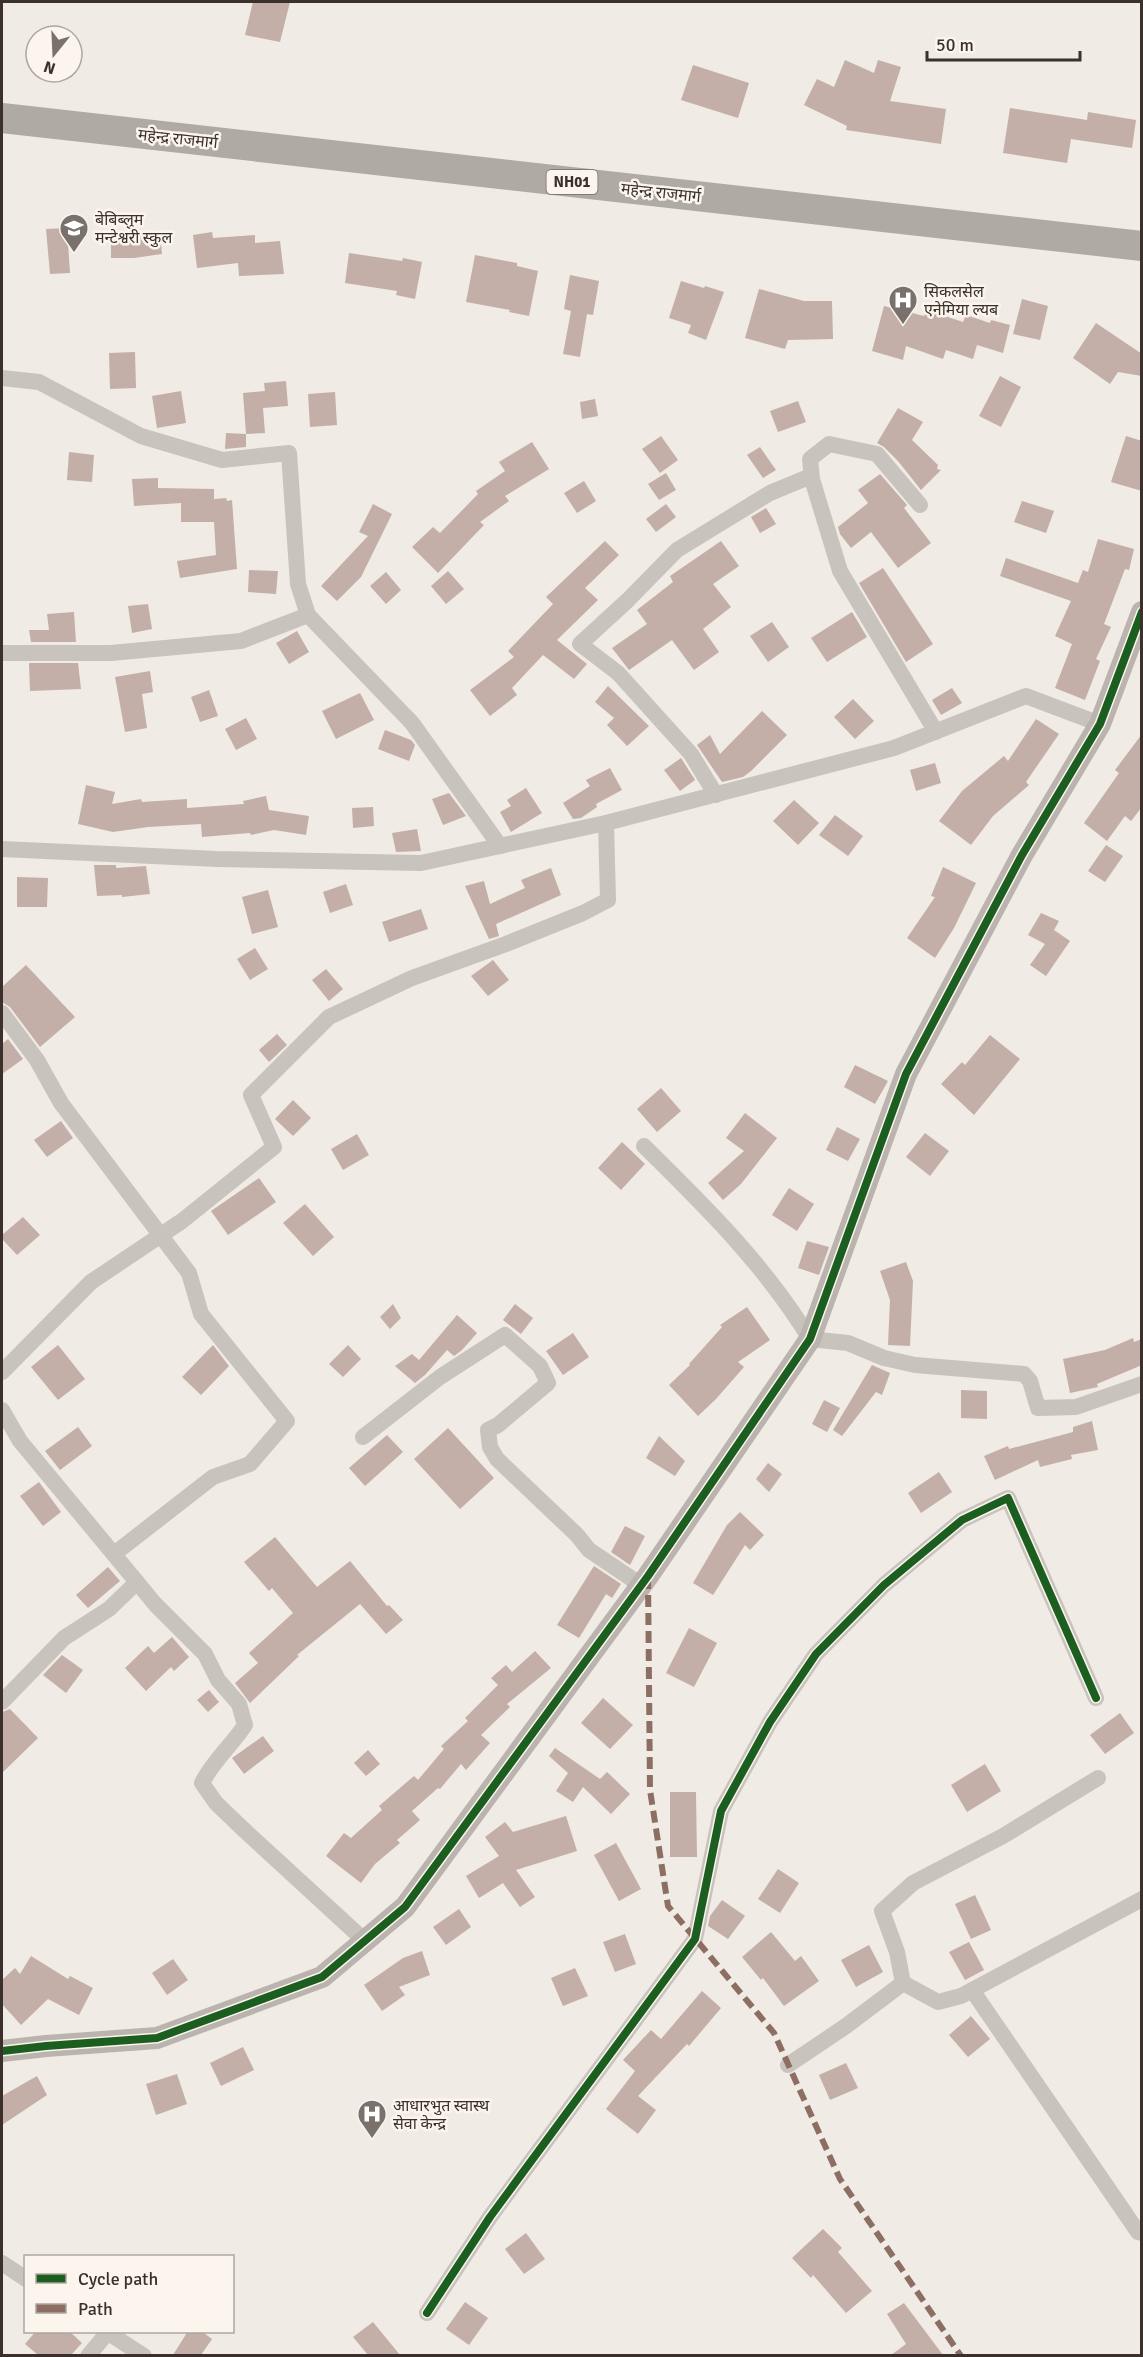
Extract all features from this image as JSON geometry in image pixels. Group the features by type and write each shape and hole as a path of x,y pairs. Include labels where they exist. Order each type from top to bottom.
{"highway":[{"name":"महेन्द्र राजमार्ग","path":"2,118 1142,246"}],"street":[{"path":"2,378 39,382 141,436 222,460 289,453 298,584 308,615 412,723 500,846"},
{"path":"920,505 877,454 829,444 810,459 811,476 840,572 936,732"},
{"path":"716,795 691,754 618,673 580,644 628,600 677,550 771,493 811,476"},
{"path":"4,2045 157,2038 322,1977 405,1907 641,1585 810,1339 906,1074 1022,855 1100,724 1142,612"},
{"path":"2,653 111,653 241,641 308,615"},
{"path":"2,849 217,859 421,863 606,823 894,748 1026,696 1100,724"},
{"path":"2,1372 91,1282 182,1221 274,1147 251,1095 330,1017 412,978 506,944 608,900 606,823"},
{"path":"2,1013 37,1060 61,1103 189,1273 201,1314 287,1420 250,1464 213,1477 114,1554"},
{"path":"644,1146 751,1256 791,1308 810,1339"},
{"path":"363,1437 440,1377 505,1335 540,1366 548,1383 498,1425 488,1430 490,1447 497,1459 589,1550 641,1585"},
{"path":"810,1339 848,1343 884,1358 915,1365 1024,1374 1030,1381 1038,1408 1077,1407 1142,1384"},
{"path":"2,1410 20,1441 155,1604 205,1654 218,1680 239,1704 245,1725 209,1769 202,1783 216,1803 365,1941"},
{"path":"428,2313 496,2207 695,1939 721,1811 770,1722 816,1654 884,1586 962,1520 1008,1498 1096,1698"},
{"path":"2,1702 64,1638 109,1609 137,1582"},
{"path":"903,1983 897,1952 882,1911 913,1883 1003,1836 1098,1778"},
{"path":"903,1983 938,2001 961,1996 1142,1899"},
{"path":"788,2065 846,2026 903,1983"},
{"path":"972,1990 1138,2232 1142,2233"},
{"path":"2,2263 24,2278"},
{"path":"88,2355 107,2333"},
{"path":"110,2333 144,2355"}],"building":[{"path":"253,2 290,2 280,42 245,35"},
{"path":"845,60 874,73 878,60 901,67 890,101 946,109 941,144 846,130 847,126 804,105 817,79 834,87"},
{"path":"693,65 749,83 738,118 681,100"},
{"path":"1010,108 1087,120 1088,112 1136,120 1132,148 1071,139 1067,163 1003,153"},
{"path":"67,228 70,273 50,274 46,229"},
{"path":"111,232 134,232 134,235 160,232 162,254 111,258"},
{"path":"212,232 213,238 255,235 255,243 280,241 284,274 239,276 238,263 197,268 193,235"},
{"path":"349,253 422,262 415,299 396,295 397,291 345,283"},
{"path":"475,255 517,263 517,266 538,271 529,316 466,302"},
{"path":"570,275 599,281 593,315 587,314 580,357 563,354 571,311 564,309"},
{"path":"681,281 724,292 706,340 688,333 691,325 669,318"},
{"path":"759,289 804,301 832,301 833,339 788,340 785,349 745,338"},
{"path":"1022,299 1048,306 1040,340 1013,334"},
{"path":"884,306 924,316 927,310 963,322 966,315 990,323 991,320 1010,325 1003,353 977,345 973,359 946,350 943,359 906,346 903,360 872,351"},
{"path":"1096,323 1142,354 1142,376 1118,372 1110,384 1073,358"},
{"path":"135,352 136,388 110,389 109,353"},
{"path":"1000,376 1021,387 1001,427 979,416"},
{"path":"286,381 288,406 263,408 265,433 246,434 243,393 265,391 264,383"},
{"path":"181,391 186,423 157,428 152,396"},
{"path":"335,392 337,425 310,427 308,394"},
{"path":"595,399 598,416 582,419 580,402"},
{"path":"798,401 806,422 778,432 770,411"},
{"path":"898,408 923,422 912,440 938,465 937,469 941,470 921,490 898,461 877,443"},
{"path":"226,433 246,434 246,447 225,449"},
{"path":"661,436 678,460 660,473 642,449"},
{"path":"1126,436 1142,441 1142,491 1111,482"},
{"path":"532,442 549,469 505,496 509,501 480,522 484,525 438,573 412,547 433,527 440,533 478,494 476,491 505,471 499,462"},
{"path":"760,447 776,470 763,478 747,455"},
{"path":"69,452 94,455 92,482 67,480"},
{"path":"666,473 676,490 659,500 648,484"},
{"path":"880,474 907,505 904,508 931,543 898,568 871,532 851,548 840,534 838,527 868,503 858,490"},
{"path":"158,478 158,488 214,489 214,499 232,500 237,569 180,578 177,561 216,555 214,522 181,522 181,503 134,506 132,479"},
{"path":"584,481 596,501 577,513 564,493"},
{"path":"1022,501 1054,511 1046,533 1014,522"},
{"path":"373,504 392,514 361,577 337,601 321,586 368,536 359,532"},
{"path":"666,504 676,517 656,532 646,519"},
{"path":"766,508 776,524 760,533 751,517"},
{"path":"1098,539 1134,549 1129,570 1125,569 1104,624 1111,627 1096,659 1100,661 1085,700 1055,688 1072,644 1055,636 1071,601 1000,576 1006,558 1078,583 1083,570 1088,572"},
{"path":"605,541 619,555 585,588 598,600 557,640 587,664 574,679 543,655 512,688 517,695 490,716 470,690 514,657 508,651 553,604 546,597"},
{"path":"721,541 739,566 713,584 731,607 703,629 719,652 694,670 672,640 629,670 612,648 647,624 637,610 673,582 670,576"},
{"path":"883,568 933,644 906,662 859,583"},
{"path":"249,570 278,571 276,594 248,592"},
{"path":"448,571 464,589 446,604 431,586"},
{"path":"386,572 401,590 386,604 370,586"},
{"path":"148,604 152,629 132,633 128,606"},
{"path":"74,612 76,642 31,642 29,630 49,630 47,614"},
{"path":"852,612 867,637 827,662 811,638"},
{"path":"772,622 789,647 768,662 750,636"},
{"path":"297,631 309,652 289,664 276,643"},
{"path":"29,663 78,663 81,689 30,691"},
{"path":"150,671 153,692 142,694 147,728 125,732 115,677"},
{"path":"608,686 649,726 627,746 607,725 614,718 595,702"},
{"path":"952,688 962,703 941,715 932,700"},
{"path":"209,690 218,716 200,722 191,697"},
{"path":"360,693 374,720 336,739 322,711"},
{"path":"853,699 874,721 855,739 834,717"},
{"path":"762,711 787,735 743,777 722,782 697,745 710,735 720,754"},
{"path":"246,718 257,739 236,750 225,729"},
{"path":"1036,719 1059,734 1026,782 1029,785 993,816 971,845 939,821 962,791 1004,756 1008,761"},
{"path":"385,730 411,740 415,745 409,761 378,749"},
{"path":"1142,734 1142,807 1131,821 1125,816 1107,841 1084,823 1119,773 1115,770"},
{"path":"681,758 695,780 680,791 664,770"},
{"path":"935,763 941,783 916,791 910,770"},
{"path":"610,768 622,790 596,804 597,807 581,818 573,819 563,803 590,786 586,780"},
{"path":"86,785 115,792 112,804 141,799 142,802 187,799 187,808 244,804 243,801 266,796 269,810 309,816 306,835 274,830 251,835 250,833 202,837 201,824 148,827 113,832 78,824"},
{"path":"526,788 542,813 511,832 500,812 511,806 507,800"},
{"path":"449,793 466,816 443,825 432,799"},
{"path":"794,800 819,823 798,845 773,821"},
{"path":"373,807 374,826 353,828 352,808"},
{"path":"835,815 863,836 848,856 819,835"},
{"path":"417,829 421,851 396,852 392,833"},
{"path":"1106,845 1123,856 1105,882 1088,871"},
{"path":"94,865 116,865 116,868 146,866 150,894 122,897 122,895 97,896"},
{"path":"943,867 976,883 954,928 935,958 907,938 935,897 931,896"},
{"path":"551,868 561,895 496,924 499,936 489,939 465,886 484,881 490,904 525,888 521,880"},
{"path":"17,877 48,878 47,907 17,907"},
{"path":"346,884 353,905 330,913 323,892"},
{"path":"268,890 278,927 252,934 242,897"},
{"path":"421,909 428,929 389,942 382,922"},
{"path":"1041,913 1059,921 1054,930 1070,941 1046,976 1030,965 1045,944 1028,935"},
{"path":"255,948 268,969 250,980 237,959"},
{"path":"493,960 509,980 488,996 471,976"},
{"path":"26,965 75,1017 40,1047 10,1007 2,1002 2,987"},
{"path":"326,969 343,989 329,1001 312,980"},
{"path":"277,1034 287,1045 269,1062 259,1050"},
{"path":"990,1035 1020,1059 974,1115 941,1084 962,1062 965,1065"},
{"path":"8,1039 23,1059 2,1074 2,1044"},
{"path":"855,1065 888,1081 875,1104 844,1087"},
{"path":"661,1088 681,1111 657,1132 637,1109"},
{"path":"293,1100 311,1118 293,1136 275,1119"},
{"path":"745,1113 777,1138 741,1184 723,1200 708,1183 744,1151 726,1138"},
{"path":"61,1121 73,1138 47,1157 34,1140"},
{"path":"837,1127 860,1139 848,1161 826,1150"},
{"path":"925,1133 949,1151 930,1176 906,1157"},
{"path":"357,1134 369,1155 343,1170 331,1149"},
{"path":"622,1142 645,1164 621,1190 598,1168"},
{"path":"259,1178 276,1202 228,1235 211,1211"},
{"path":"789,1188 814,1204 797,1231 772,1215"},
{"path":"305,1204 334,1237 313,1256 283,1223"},
{"path":"23,1217 40,1235 17,1255 2,1239 2,1235"},
{"path":"807,1241 829,1247 819,1275 798,1268"},
{"path":"906,1262 913,1281 910,1346 888,1345 890,1300 880,1271"},
{"path":"393,1304 401,1318 390,1329 380,1317"},
{"path":"515,1304 533,1318 521,1334 503,1320"},
{"path":"747,1307 770,1340 738,1362 744,1367 698,1416 669,1385 690,1365 722,1327 720,1325"},
{"path":"457,1315 477,1333 462,1350 454,1356 447,1350 415,1383 395,1366 412,1354 419,1360"},
{"path":"573,1333 589,1357 563,1375 546,1351"},
{"path":"1133,1338 1134,1342 1142,1339 1142,1365 1097,1384 1098,1387 1070,1393 1063,1359 1105,1350"},
{"path":"58,1345 85,1379 58,1400 31,1367"},
{"path":"213,1345 229,1366 201,1395 182,1377"},
{"path":"348,1345 361,1359 343,1377 329,1364"},
{"path":"872,1365 890,1373 882,1395 876,1392 842,1436 833,1430"},
{"path":"961,1390 987,1391 987,1419 961,1418"},
{"path":"824,1400 840,1408 827,1432 812,1424"},
{"path":"1092,1421 1098,1450 1071,1455 1072,1459 1040,1467 1038,1460 995,1480 984,1456 1008,1446 1009,1449 1073,1432 1073,1427"},
{"path":"78,1427 92,1446 60,1470 45,1451"},
{"path":"448,1428 494,1478 460,1509 414,1459"},
{"path":"387,1435 403,1452 365,1486 349,1468"},
{"path":"659,1436 685,1461 675,1476 646,1458"},
{"path":"768,1463 782,1474 769,1492 756,1479"},
{"path":"939,1472 952,1492 921,1513 908,1493"},
{"path":"39,1482 61,1512 43,1526 20,1496"},
{"path":"740,1512 764,1535 750,1550 745,1545 713,1595 693,1583 727,1525"},
{"path":"625,1526 645,1536 630,1565 611,1552"},
{"path":"275,1537 317,1587 350,1561 387,1606 389,1605 403,1620 386,1634 360,1604 297,1655 299,1656 250,1703 235,1683 258,1663 249,1653 293,1613 272,1588 269,1591 244,1562"},
{"path":"594,1566 621,1584 612,1598 606,1594 579,1638 557,1625"},
{"path":"108,1567 120,1581 88,1608 76,1595"},
{"path":"689,1628 717,1643 694,1687 666,1673"},
{"path":"172,1637 189,1657 174,1671 171,1667 146,1691 125,1668 148,1646 154,1653"},
{"path":"535,1651 551,1668 507,1704 510,1707 481,1735 490,1743 466,1770 461,1764 440,1789 438,1788 412,1811 420,1820 397,1840 400,1843 375,1864 361,1883 326,1856 344,1833 351,1838 382,1810 379,1806 414,1776 418,1780 444,1749 441,1746 468,1721 465,1718 498,1685 491,1678 506,1665 512,1672"},
{"path":"62,1655 83,1670 66,1693 43,1675"},
{"path":"209,1690 219,1702 208,1712 197,1700"},
{"path":"603,1698 633,1725 610,1749 581,1723"},
{"path":"10,1709 38,1738 2,1773 2,1712"},
{"path":"1120,1713 1134,1733 1105,1754 1090,1735"},
{"path":"263,1736 274,1751 244,1774 232,1758"},
{"path":"555,1748 600,1779 607,1772 630,1794 611,1814 583,1787 573,1802 556,1791 568,1773 549,1756"},
{"path":"368,1750 380,1764 366,1776 354,1763"},
{"path":"985,1764 1001,1791 967,1812 951,1785"},
{"path":"670,1792 696,1792 697,1857 670,1857"},
{"path":"566,1816 577,1851 516,1870 535,1897 520,1907 503,1883 479,1898 466,1876 499,1856 485,1837 505,1822 513,1832"},
{"path":"616,1843 641,1889 619,1901 594,1855"},
{"path":"778,1869 799,1883 780,1913 758,1899"},
{"path":"975,1895 991,1930 971,1939 955,1904"},
{"path":"722,1900 745,1916 728,1939 708,1926 710,1916"},
{"path":"459,1909 471,1927 446,1945 433,1927"},
{"path":"771,1932 795,1961 801,1956 819,1981 784,2006 763,1978 761,1980 742,1957"},
{"path":"625,1934 636,1964 615,1972 603,1942"},
{"path":"969,1942 984,1970 965,1980 949,1952"},
{"path":"869,1945 883,1972 856,1987 841,1960"},
{"path":"422,1951 430,1975 399,1987 405,1995 382,2011 364,1985 403,1958"},
{"path":"31,1956 68,1979 70,1976 93,1988 79,2015 48,1999 21,2025 2,2004 2,1980 15,1968 20,1974"},
{"path":"173,1959 188,1980 167,1995 152,1973"},
{"path":"575,1968 588,1996 563,2006 551,1978"},
{"path":"702,1991 721,2008 689,2046 687,2044 638,2096 656,2110 638,2134 606,2109 635,2071 623,2060 651,2030 661,2039"},
{"path":"971,2016 990,2039 968,2057 949,2035"},
{"path":"243,2047 254,2070 221,2086 210,2063"},
{"path":"846,2063 858,2088 830,2100 819,2075"},
{"path":"177,2074 187,2104 156,2115 146,2084"},
{"path":"37,2076 47,2095 2,2125 2,2096"},
{"path":"823,2229 842,2248 838,2252 872,2291 846,2313 813,2275 811,2278 792,2258"},
{"path":"526,2233 545,2259 524,2274 505,2249"},
{"path":"465,2302 488,2318 469,2345 446,2329"},
{"path":"904,2303 943,2355 891,2355 906,2344 887,2314"},
{"path":"373,2322 400,2355 368,2355 353,2337"},
{"path":"34,2333 71,2333 82,2343 71,2355 38,2355 25,2344"},
{"path":"187,2333 204,2333 212,2339 201,2355 173,2355"}],"marked path":[{"path":"648,1577 650,1790 668,1906 774,2033 840,2179 961,2356"}],"cycle path":[{"path":"2,2051 157,2038 322,1977 405,1907 648,1576 810,1339 906,1074 1022,855 1100,724 1142,612"},
{"path":"427,2313 490,2217 695,1939 721,1811 770,1722 816,1654 884,1585 962,1520 1008,1498 1096,1698"}],"place":[{"name":"बेबिब्लुम मन्टेश्वरी स्कुल","path":"74,254"},
{"name":"सिकलसेल एनेमिया ल्यब","path":"903,326"},
{"name":"आधारभुत स्वास्थ सेवा केन्द्र","path":"372,2140"}]}
